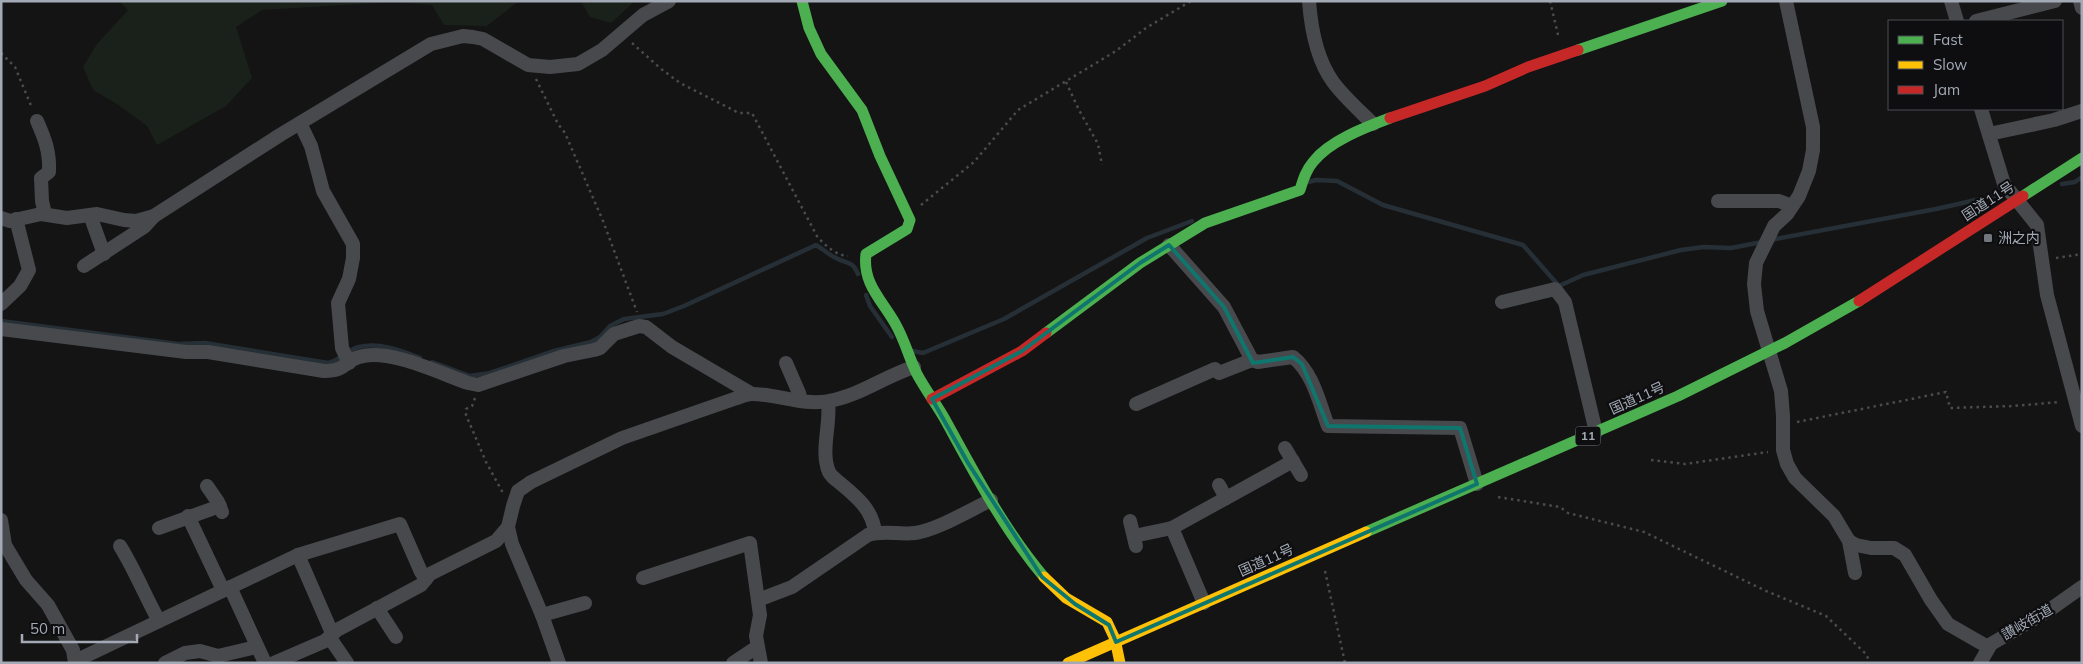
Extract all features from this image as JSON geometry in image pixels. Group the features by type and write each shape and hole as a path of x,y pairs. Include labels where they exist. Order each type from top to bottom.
{"main road":[{"path":"802,1 809,28 821,54 862,110 880,156 910,220 907,229 866,254 863,263 868,280 882,306 896,324 914,368 991,500 1042,577 1075,604 1085,608 1109,624 1116,642 1120,663"},
{"path":"932,399 1022,351 1140,263 1205,223 1300,190 1307,170 1317,157 1332,146 1372,124 1504,80 1528,67 1722,1"},
{"name":"国道11号","path":"1068,663 1678,396 1768,352 1872,294 2082,158"}],"street":[{"path":"84,266 144,227 154,216 300,123 431,44 444,39 463,36 483,39 528,65 550,67 578,64 602,50 642,15 669,1"},
{"path":"1309,1 1315,40 1322,61 1332,81 1372,124"},
{"path":"1786,1 1813,127 1813,150 1799,196 1774,226 1756,263 1754,284 1757,311 1781,391 1784,424 1783,450 1787,464 1795,478 1834,516 1849,541 1855,573"},
{"path":"1951,1 1958,20"},
{"path":"1980,20 2055,1"},
{"path":"2080,1 2082,8"},
{"path":"1981,110 2004,184 2018,199 2037,225 2046,295 2082,426"},
{"path":"1989,134 2054,120 2082,111"},
{"path":"37,121 47,144 50,158 49,172 41,178 42,201 45,214"},
{"path":"300,123 312,146 323,191 353,244 353,258 349,279 338,303 342,348 350,363"},
{"path":"1718,201 1779,201 1792,206"},
{"path":"1,218 10,221 45,214 66,218 97,214 124,220 136,220 154,216"},
{"path":"90,215 104,254"},
{"path":"1,304 20,286 29,270 16,219"},
{"path":"1168,245 1224,307 1252,360"},
{"path":"1502,302 1555,289 1565,302 1596,432"},
{"path":"1,329 186,352 208,352 324,371 342,369 358,357 380,355 411,362 478,385 564,356 600,348 614,334 639,326 646,328 672,347 752,394 801,401 828,402 853,393 898,372 914,368"},
{"path":"1136,404 1215,369 1219,373 1252,360 1258,362 1293,356 1302,364 1310,376 1328,426 1460,428 1477,484"},
{"path":"786,363 800,393 801,401"},
{"path":"274,663 331,636 422,585 430,574 496,541 508,527 518,491 532,482 622,438 752,394"},
{"path":"828,402 826,462 830,474 861,500 874,521 875,533"},
{"path":"1285,448 1301,474"},
{"path":"1130,521 1135,541 1172,528 1293,461"},
{"path":"1219,485 1226,498"},
{"path":"159,528 188,516 221,509 208,486"},
{"path":"758,600 792,587 868,535 875,533 917,533 991,500"},
{"path":"188,516 265,663"},
{"path":"1,520 7,563 26,580 48,605 66,635 75,662 298,555 400,524 421,572 426,579"},
{"path":"508,527 512,544 542,615 559,663"},
{"path":"1172,528 1204,603"},
{"path":"1849,541 1856,545 1894,548 1905,555 1931,600 1948,624 1988,647"},
{"path":"643,578 750,543 760,615 756,636 761,663"},
{"path":"120,546 159,621"},
{"path":"298,555 331,636 347,663"},
{"name":"讃岐街道","path":"1980,663 1988,647 2002,636 2048,611 2082,587"},
{"path":"542,615 585,603"},
{"path":"378,608 396,637"},
{"path":"733,663 758,647"},
{"path":"165,663 185,653 200,651 218,656 256,648"}],"path":[{"path":"908,215 969,167 1018,110 1116,51 1146,28 1192,1"},
{"path":"1550,1 1563,55"},
{"path":"618,37 629,41 660,68 680,82 739,113 752,113 818,238 833,251 841,255 865,258"},
{"path":"1,53 15,67 37,121"},
{"path":"528,65 565,134 603,221 637,311 639,326"},
{"path":"1066,82 1098,144 1102,165"},
{"path":"2042,260 2082,254"},
{"path":"478,385 472,406 466,409 466,416 486,462 503,493 515,499"},
{"path":"1784,424 1946,392 1950,408 2014,406 2074,400"},
{"path":"1651,460 1685,464 1783,450"},
{"path":"1498,497 1560,507 1568,513 1644,532 1662,540 1766,591 1826,616 1866,654 1869,663"},
{"path":"1321,552 1345,663"}],"highlighted area":[{"path":"1169,245 1224,307 1253,363 1293,357 1302,364 1328,426 1460,428 1477,484 1116,642 1109,625 1075,604 1042,577 968,463 932,399 1022,351 1140,263"}],"shaded area":[{"path":"119,1 519,1 487,26 444,25 432,5 393,2 262,10 236,27 252,78 226,106 157,145 147,126 117,104 93,90 83,67 97,44 128,10"},
{"path":"581,1 635,1 611,23 590,17"}],"waterway":[{"path":"2062,184 2075,182 2082,177"},
{"path":"1308,182 1316,180 1337,181 1383,205 1523,245 1559,286 1583,275 1681,250 1704,247 1731,248 1762,242"},
{"path":"1770,240 1936,209 2007,193"},
{"path":"912,351 923,353 1004,319 1147,238 1192,221"},
{"path":"432,362 470,376 490,373 554,351 591,342 600,337 610,326 624,319 663,314 684,306 816,245 833,257 851,264 858,274"},
{"path":"866,295 870,306 892,337"},
{"path":"1,321 178,344 205,343 328,363 355,348 367,346 390,348 420,358"}],"traffic: fast":[{"path":"802,1 809,28 821,54 862,110 880,156 910,220 907,229 866,254 867,274 870,283 899,331 917,374 992,503 1016,541 1044,577"},
{"path":"1578,50 1722,1"},
{"path":"1046,333 1140,263 1205,223 1300,190 1305,175 1320,154 1338,141 1390,118"},
{"path":"2023,196 2082,158"},
{"path":"1366,532 1678,396 1785,343 1859,301"}],"traffic: slow":[{"path":"1068,663 1366,532"},
{"path":"1044,577 1066,598 1107,622 1115,639 1120,663"}],"traffic: jam":[{"path":"1390,118 1485,86 1528,67 1578,50"},
{"path":"1859,301 2023,196"},
{"path":"932,399 1022,351 1046,333"}],"place":[{"name":"洲之内","path":"1988,238"}]}
